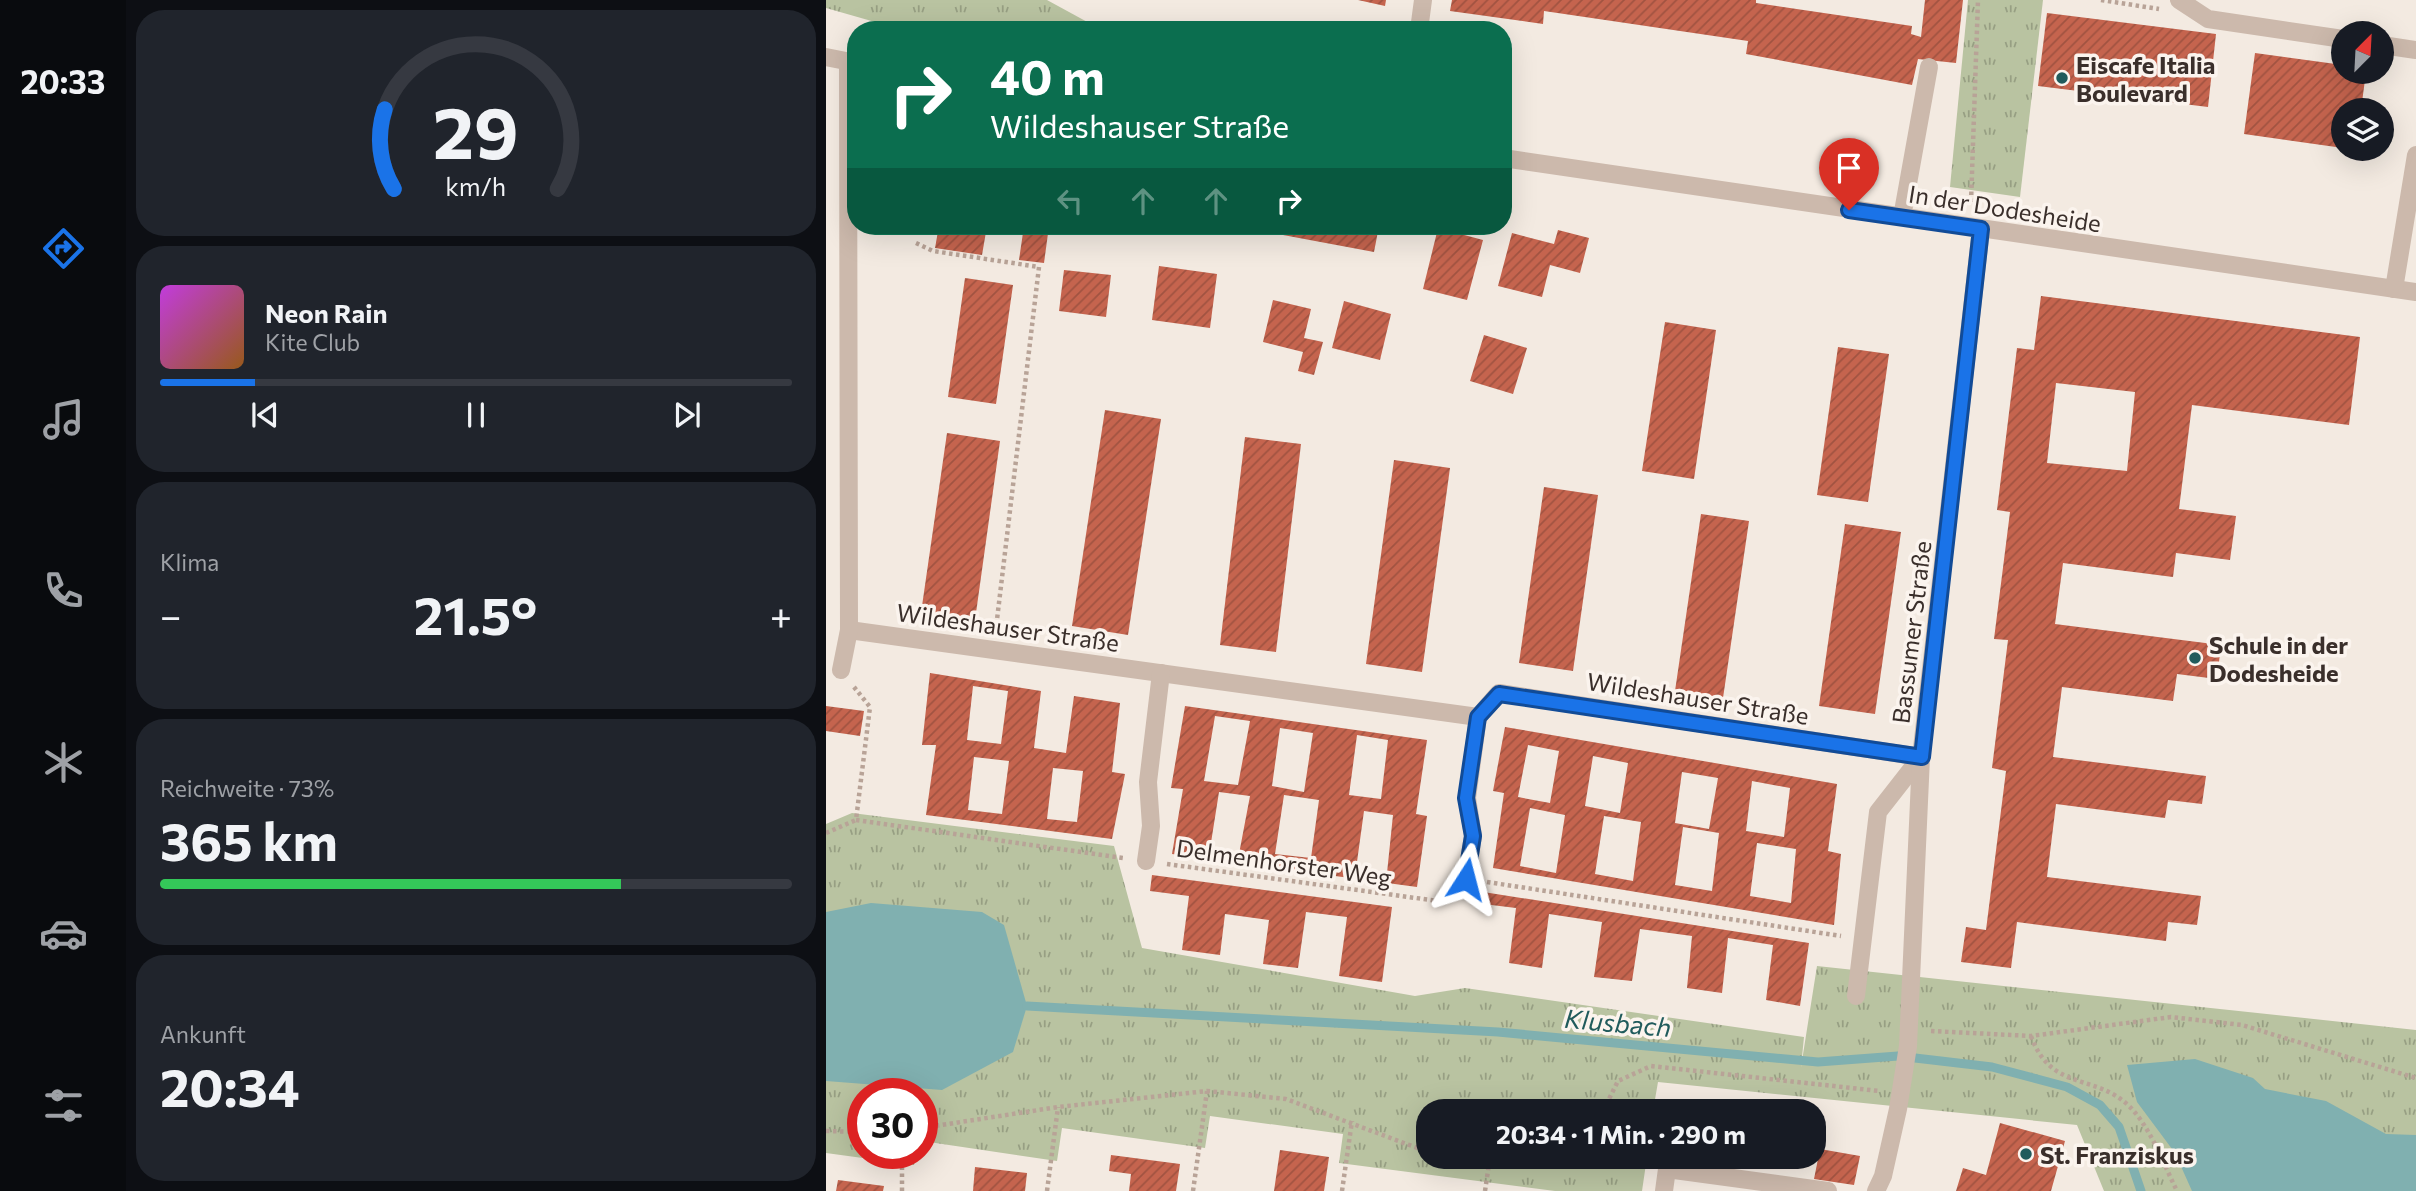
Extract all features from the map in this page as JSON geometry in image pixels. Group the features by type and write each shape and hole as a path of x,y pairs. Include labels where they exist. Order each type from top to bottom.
{"street":[{"path":"1420,21 1423,0"},
{"path":"2180,2 2208,19 2331,37"},
{"path":"2394,47 2416,50"},
{"path":"826,57 847,62"},
{"path":"1902,217 1929,67"},
{"path":"2394,289 2416,155"},
{"name":"In der Dodesheide","path":"1512,159 2416,292"},
{"name":"Bassumer Straße","path":"1876,1191 1883,1176 1901,1094 1909,1038 1922,757 1981,229"},
{"path":"841,670 849,630 851,235"},
{"name":"Wildeshauser Straße","path":"849,630 1478,717 1499,694 1922,757"},
{"path":"1146,861 1152,826 1148,782 1161,673"},
{"path":"1466,879 1473,836 1466,798 1478,717"},
{"path":"1856,996 1878,812 1922,757"},
{"path":"1664,1191 1667,1169 1828,1191"}],"path":[{"path":"1978,0 1969,199 1981,229"},
{"path":"2101,0 2161,9 2180,2"},
{"path":"916,243 933,251 1039,267 994,649"},
{"path":"826,832 856,820 870,707 841,670"},
{"name":"Delmenhorster Weg","path":"856,820 1445,902 1466,879"},
{"path":"1466,879 1863,939"},
{"path":"1909,1038 2031,1036 2171,1017 2242,1025 2416,1078"},
{"path":"2031,1036 2038,1055 2055,1071 2128,1105 2145,1128 2177,1191"},
{"path":"1609,1099 1618,1081 1651,1066 1901,1094"},
{"path":"1193,1191 1207,1091"},
{"path":"938,1126 1058,1107 1207,1091 1286,1099 1352,1121 1416,1147"},
{"path":"1047,1191 1058,1107"},
{"path":"1342,1191 1352,1121"},
{"path":"826,1131 847,1132"},
{"path":"902,1169 902,1191"},
{"path":"1485,1191 1488,1169"}],"green space":[{"path":"826,0 1047,0 1086,21 872,21 826,8"},
{"path":"1968,0 2043,0 2020,197 1950,187"},
{"path":"852,813 1114,846 1142,948 1415,996 1465,988 1804,1037 1801,1067 1817,966 2416,1030 2416,1191 2104,1191 2077,1125 1658,1082 1655,1099 1416,1099 1416,1169 1645,1169 1642,1191 1555,1191 1339,1163 1343,1134 1210,1116 1205,1148 1062,1128 1057,1161 938,1143 938,1078 847,1078 847,1156 826,1153 826,824"}],"water":[{"path":"871,903 982,912 1004,925 1027,1006 1013,1052 942,1090 938,1090 938,1078 847,1078 847,1083 826,1081 826,912"},
{"path":"2195,1059 2253,1078 2265,1089 2326,1101 2386,1134 2416,1135 2416,1191 2192,1191 2175,1153 2137,1102 2127,1065"}],"building":[{"path":"1358,0 1386,0 1385,6"},
{"path":"1452,0 1756,0 1756,3 1912,26 1911,34 1921,37 1925,0 1963,0 1956,63 1918,59 1912,85 1746,54 1748,41 1544,11 1543,24 1450,11"},
{"path":"2047,13 2216,34 2208,107 2038,86"},
{"path":"2255,53 2331,63 2331,84 2364,84 2363,98 2331,98 2331,146 2244,134"},
{"path":"1558,230 1589,238 1580,273 1550,265 1542,297 1498,286 1512,233 1554,244"},
{"path":"937,235 985,235 982,255 935,248"},
{"path":"1023,235 1048,235 1044,263 1019,260"},
{"path":"1283,235 1377,235 1374,252"},
{"path":"1436,235 1464,235 1483,240 1467,300 1423,289"},
{"path":"1159,266 1217,274 1210,328 1152,320"},
{"path":"1064,270 1111,275 1106,317 1059,311"},
{"path":"965,278 1013,285 996,404 948,397"},
{"path":"2041,296 2360,337 2349,425 2192,405 2179,509 2236,516 2230,560 2176,553 2173,577 2063,563 2055,624 2221,645 2217,679 2177,674 2173,701 2062,687 2053,757 2206,776 2202,804 2168,800 2165,818 2056,804 2047,877 2201,896 2197,925 2168,922 2166,941 2017,922 2011,968 1961,962 1966,927 1986,930 2006,771 1992,768 2008,640 1994,639 2010,512 1997,510 2017,348 2034,350","holes":["2056,383 2135,392 2127,471 2047,463"]},
{"path":"1273,300 1311,309 1304,338 1323,342 1314,375 1298,371 1303,352 1263,342"},
{"path":"1344,301 1391,314 1380,360 1332,348"},
{"path":"1665,322 1716,330 1694,479 1642,471"},
{"path":"1484,335 1527,348 1513,394 1470,381"},
{"path":"1838,347 1889,354 1868,502 1817,495"},
{"path":"1105,410 1161,419 1128,635 1072,626"},
{"path":"947,433 1000,441 975,620 921,613"},
{"path":"1245,437 1301,444 1276,652 1220,645"},
{"path":"1394,460 1450,468 1422,672 1366,664"},
{"path":"1544,487 1598,495 1573,671 1519,663"},
{"path":"1701,514 1749,521 1723,698 1675,691"},
{"path":"1845,524 1901,532 1875,714 1819,706"},
{"path":"930,673 1041,691 1034,748 1066,753 1074,696 1120,703 1112,772 1125,774 1112,839 926,815 936,745 922,745","holes":["973,686 1008,691 1001,744 967,740","974,757 1009,761 1002,814 968,810","1053,768 1083,771 1077,822 1047,819"]},
{"path":"826,706 864,711 860,736 826,731"},
{"path":"1185,706 1427,740 1416,814 1427,816 1417,887 1172,854 1183,789 1171,788","holes":["1215,716 1250,721 1238,785 1204,781","1280,728 1313,733 1304,792 1272,786","1357,735 1388,740 1381,799 1349,795","1219,792 1250,796 1239,854 1210,849","1284,795 1319,800 1311,858 1275,854","1364,811 1393,815 1387,873 1356,869"]},
{"path":"1505,727 1837,784 1828,851 1841,854 1834,925 1493,868 1504,793 1493,791","holes":["1528,745 1559,751 1550,803 1518,797","1593,756 1628,763 1620,813 1585,806","1682,772 1718,778 1709,829 1675,823","1752,781 1790,788 1784,837 1746,831","1530,808 1565,815 1556,873 1520,866","1604,816 1641,822 1633,881 1595,874","1683,827 1719,833 1712,891 1675,885","1757,843 1796,849 1791,903 1750,896"]},
{"path":"1152,875 1392,907 1382,982 1339,976 1347,917 1306,912 1298,968 1263,964 1269,920 1225,914 1220,955 1182,950 1189,896 1150,891"},
{"path":"1477,891 1809,943 1800,1006 1766,1000 1773,945 1728,938 1722,993 1687,988 1692,936 1640,929 1632,981 1594,977 1602,922 1549,914 1542,968 1509,963 1516,908 1475,903"},
{"name":"St. Franziskus","path":"2000,1123 2065,1141 2051,1191 1956,1191 1963,1168 1986,1175"},
{"path":"1280,1150 1329,1157 1324,1191 1274,1191"},
{"path":"1826,1150 1860,1156 1854,1185 1814,1179 1816,1169 1826,1169"},
{"path":"1111,1155 1180,1164 1176,1191 1129,1191 1131,1174 1109,1171"},
{"path":"975,1167 1027,1173 1025,1191 973,1191"},
{"path":"838,1180 884,1186 883,1191 836,1191"}],"waterway":[{"name":"Klusbach","path":"1027,1006 1498,1032 1818,1062 1898,1056 1992,1067 2067,1087 2100,1105 2119,1127 2141,1191"}],"place":[{"name":"Eiscafe Italia Boulevard","path":"2062,78"},
{"name":"Schule in der Dodesheide","path":"2195,658"},
{"name":"St. Franziskus","path":"2026,1154"}],"route":[{"path":"1466,879 1473,836 1466,798 1478,717 1499,694 1922,757 1981,229 1849,210"}]}
